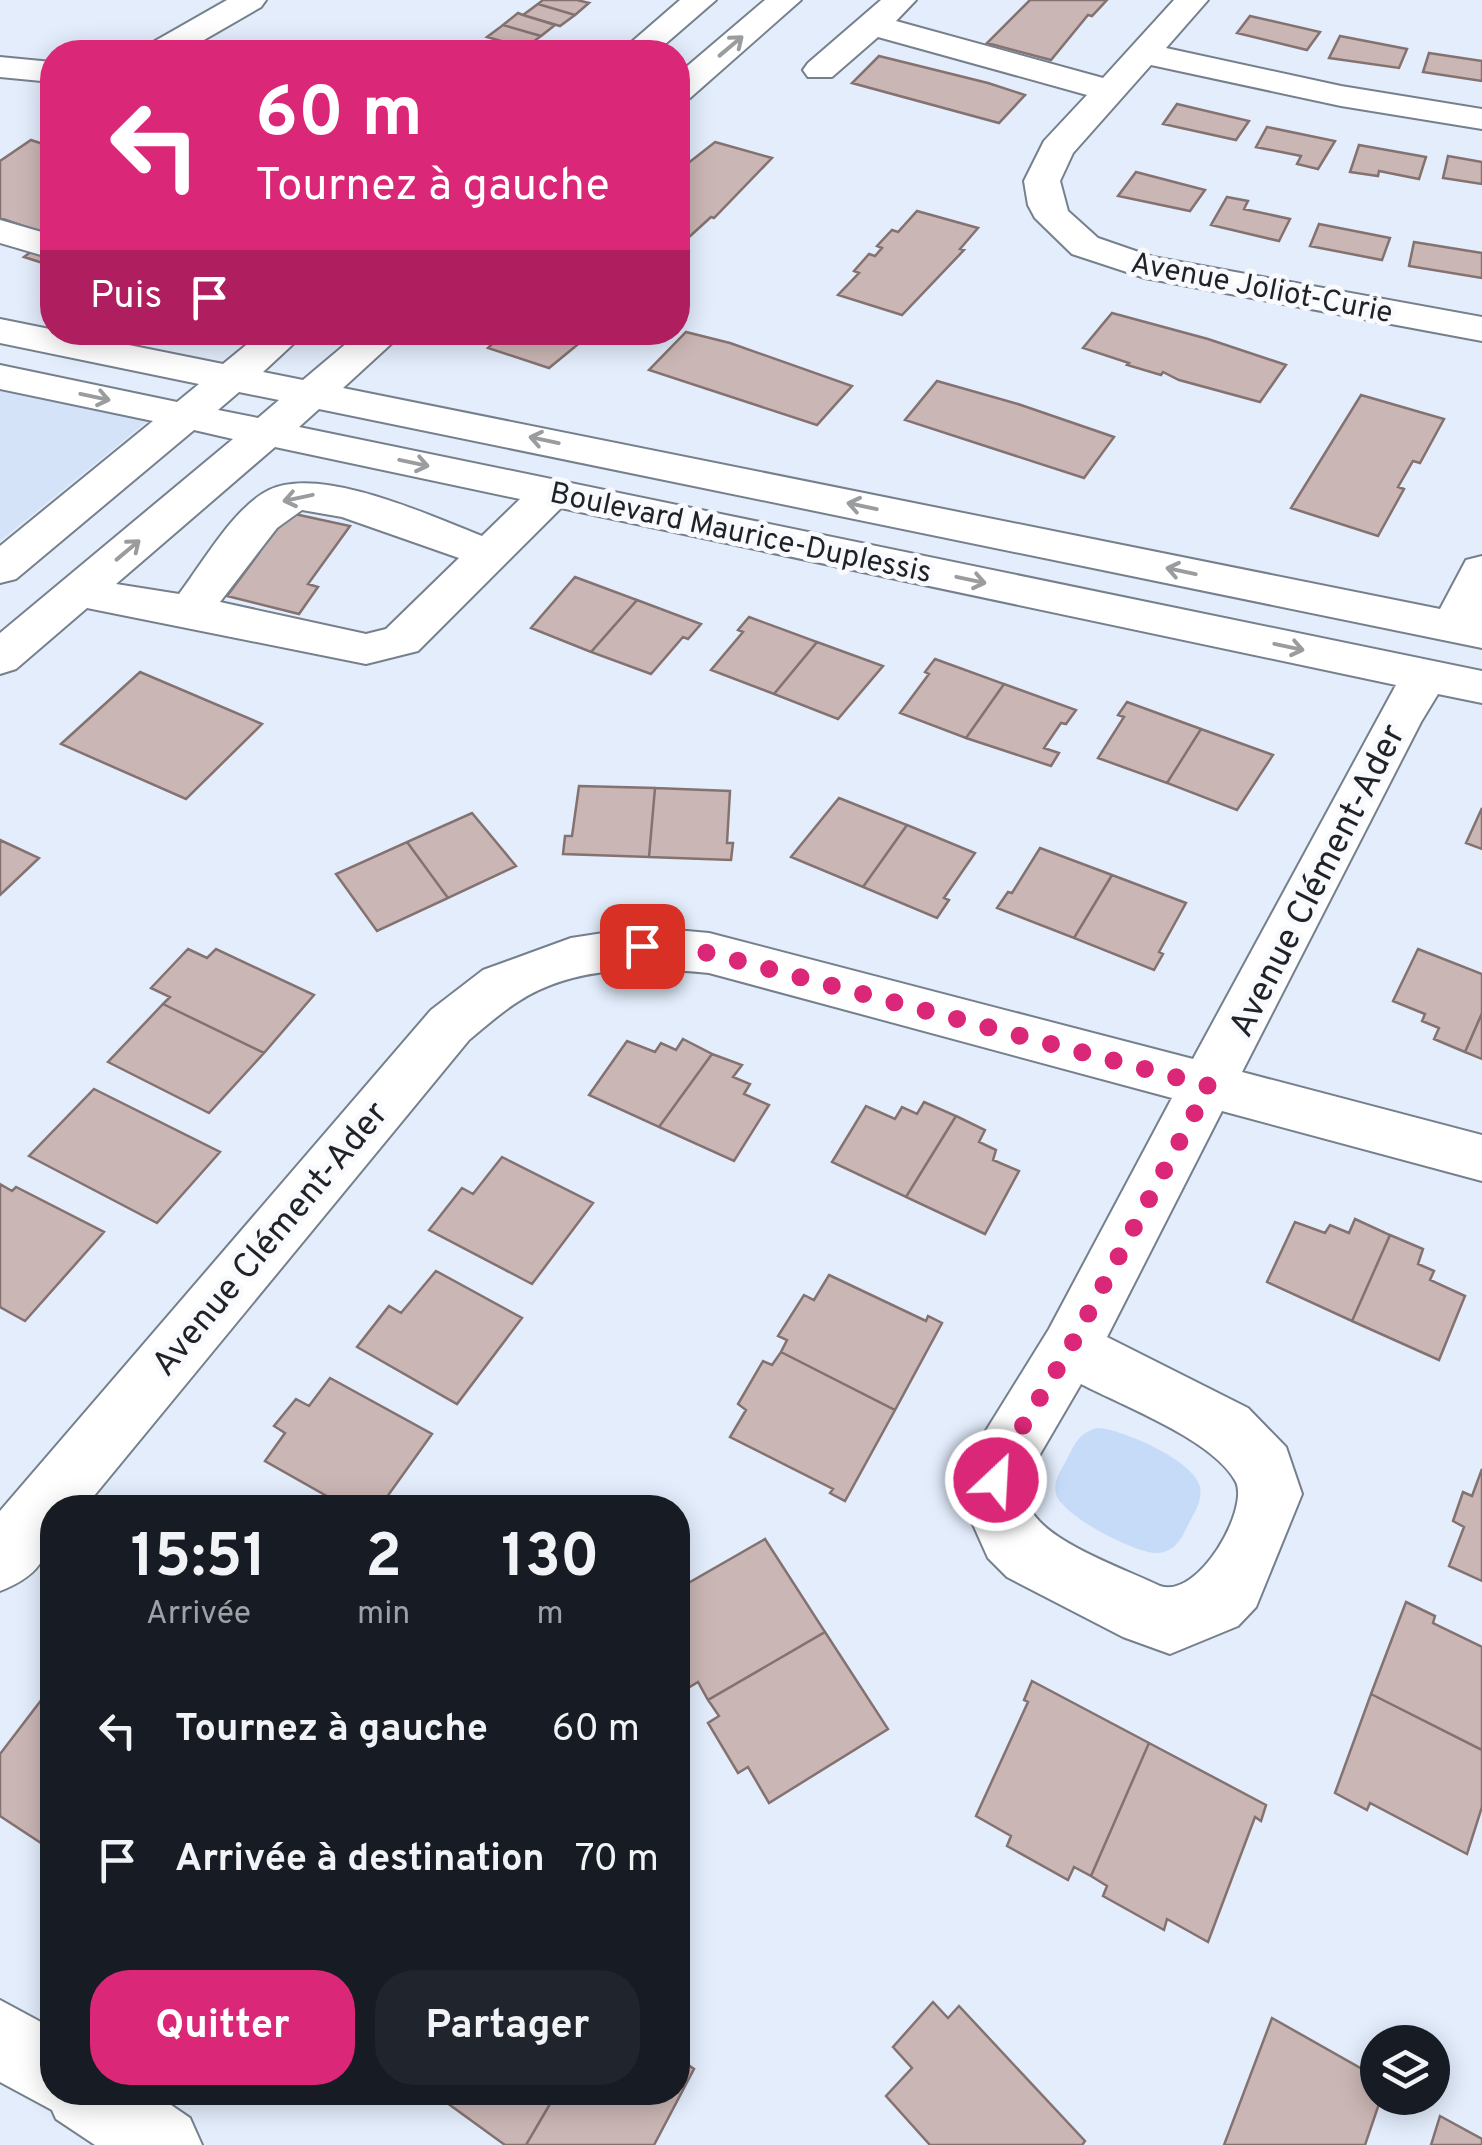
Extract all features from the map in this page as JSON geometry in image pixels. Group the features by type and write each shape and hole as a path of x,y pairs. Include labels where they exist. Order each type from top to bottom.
{"street":[{"path":"181,40 250,0"},
{"path":"651,40 700,0"},
{"path":"690,82 784,0"},
{"path":"820,70 900,0"},
{"path":"872,26 1111,91 1192,0"},
{"path":"1146,54 1341,96 1482,120"},
{"path":"0,66 40,71"},
{"name":"Avenue Joliot-Curie","path":"1111,91 1058,149 1045,170 1044,192 1054,218 1085,246 1133,264 1482,329"},
{"path":"0,231 40,243"},
{"name":"Boulevard Maurice-Duplessis","path":"0,331 40,335"},
{"name":"Boulevard Maurice-Duplessis","path":"123,345 229,378 1468,630"},
{"path":"0,569 19,531 188,417 271,345"},
{"path":"0,658 368,345"},
{"name":"Boulevard Maurice-Duplessis","path":"0,376 1482,687"},
{"path":"78,592 190,611 366,649 402,640 552,492"},
{"path":"190,611 269,510 287,498 312,494 492,555"},
{"path":"1468,630 1482,570"},
{"name":"Avenue Clément-Ader","path":"1070,1348 1398,720 1426,676"},
{"name":"Avenue Clément-Ader","path":"55,1495 450,1025 502,985 571,958 642,946 709,953 1482,1158"},
{"path":"1070,1348 1226,1428 1264,1468 1270,1494 1263,1518 1233,1585 1215,1604 1170,1622 1146,1614 1030,1555 1010,1536 999,1512 996,1480 1004,1457 1070,1348"},
{"name":"Avenue Clément-Ader","path":"0,1560 40,1512"},
{"path":"0,2038 40,2064"},
{"path":"102,2105 162,2145"}],"shaded area":[{"path":"0,387 150,419 0,541"},
{"path":"1098,1428 1156,1448 1195,1477 1201,1493 1198,1503 1172,1548 1159,1553 1134,1548 1101,1532 1061,1503 1055,1489 1060,1471 1079,1439"}],"building":[{"path":"543,0 589,3 575,15 538,4"},
{"path":"1030,0 1107,0 1092,16 1088,15 1051,60 987,43"},
{"path":"538,4 575,15 560,26 523,15"},
{"path":"518,13 555,25 541,36 503,25"},
{"path":"1250,16 1320,32 1307,50 1237,33"},
{"path":"503,25 541,36 536,40 487,37"},
{"path":"1340,36 1407,49 1399,68 1329,58"},
{"path":"1429,53 1482,61 1482,81 1423,72"},
{"path":"879,56 1025,95 999,123 852,83"},
{"path":"1177,104 1249,121 1236,140 1163,124"},
{"path":"1267,127 1335,141 1318,169 1297,164 1301,156 1256,147"},
{"path":"31,140 40,143 40,232 0,218 0,161"},
{"path":"715,142 772,158 714,218 690,236 690,162"},
{"path":"1359,145 1426,157 1419,179 1379,171 1378,176 1350,172"},
{"path":"1448,156 1482,162 1482,184 1443,178"},
{"path":"1136,172 1205,190 1190,211 1118,196"},
{"path":"1227,197 1248,201 1244,209 1290,219 1279,241 1211,225"},
{"path":"917,211 978,228 960,249 964,250 902,315 838,295 859,273 854,271 869,254 875,256 882,248 877,246 892,230 898,232"},
{"path":"1319,224 1390,238 1382,260 1310,246"},
{"path":"1414,242 1482,253 1482,278 1409,266"},
{"path":"40,245 40,262 24,257"},
{"path":"1112,313 1286,365 1260,402 1127,365 1083,348"},
{"path":"690,333 852,386 817,425 649,370 673,345 690,345"},
{"path":"491,345 577,345 549,368 488,348"},
{"path":"937,381 1114,437 1084,478 905,420"},
{"path":"1361,395 1444,419 1420,463 1413,461 1398,487 1404,489 1378,536 1291,508"},
{"path":"290,513 350,526 308,584 318,587 299,614 227,596 259,553 252,551 263,537 270,538"},
{"path":"575,577 637,600 591,652 531,628"},
{"path":"637,600 701,624 688,639 683,637 651,674 591,652"},
{"path":"749,617 817,642 774,694 711,670 743,632 738,630"},
{"path":"817,642 883,666 838,719 774,694"},
{"path":"935,659 1004,684 966,738 900,713 929,674 925,672"},
{"path":"140,672 262,724 186,799 61,744"},
{"path":"1004,684 1076,710 1066,724 1061,723 1044,748 1059,753 1051,766 966,738"},
{"path":"1127,702 1201,729 1167,783 1098,758 1124,717 1118,715"},
{"path":"1201,729 1273,755 1237,810 1167,783"},
{"path":"579,786 655,788 649,857 563,854 565,836 572,836"},
{"path":"655,788 730,791 727,843 733,843 731,860 649,857"},
{"path":"839,798 907,825 863,887 791,857"},
{"path":"1482,808 1482,849 1466,843"},
{"path":"472,813 516,866 448,898 407,842"},
{"path":"907,825 975,853 944,898 949,900 937,918 863,887"},
{"path":"0,840 39,858 0,895"},
{"path":"407,842 448,898 377,931 336,874"},
{"path":"1040,848 1112,875 1074,938 997,908 1008,892 1012,893"},
{"path":"1112,875 1186,903 1159,952 1163,954 1154,970 1074,938"},
{"path":"188,949 207,958 216,949 314,995 264,1053 163,1004 170,997 151,988"},
{"path":"1418,949 1482,974 1482,1013 1465,1052 1434,1039 1439,1028 1422,1021 1425,1014 1393,1001"},
{"path":"163,1004 264,1053 209,1113 108,1062"},
{"path":"1482,1013 1482,1059 1465,1052"},
{"path":"683,1039 712,1054 659,1127 589,1095 627,1041 655,1052 661,1043 676,1050"},
{"path":"712,1054 742,1065 733,1077 750,1084 744,1094 769,1105 734,1161 659,1127"},
{"path":"94,1089 220,1152 157,1223 29,1156"},
{"path":"924,1102 956,1116 906,1197 832,1162 866,1106 895,1119 902,1107 917,1114"},
{"path":"956,1116 985,1130 979,1142 996,1150 993,1160 1019,1171 985,1234 906,1197"},
{"path":"502,1157 593,1203 532,1284 429,1230 462,1188 473,1194"},
{"path":"0,1184 12,1191 16,1187 104,1232 25,1321 0,1307"},
{"path":"1355,1219 1390,1235 1352,1321 1267,1282 1295,1222 1325,1233 1330,1225 1349,1233"},
{"path":"1390,1235 1423,1249 1418,1264 1434,1271 1430,1280 1465,1296 1439,1360 1352,1321"},
{"path":"436,1271 522,1318 457,1404 357,1347 389,1306 401,1313"},
{"path":"829,1275 926,1321 928,1316 942,1323 895,1410 781,1352 787,1340 778,1336 804,1295 814,1300"},
{"path":"781,1352 895,1410 845,1501 830,1493 833,1489 730,1437 746,1410 738,1404 763,1361 772,1365"},
{"path":"330,1378 432,1434 388,1495 325,1495 265,1461 285,1433 274,1426 296,1399 309,1406"},
{"path":"1482,1469 1482,1581 1449,1566 1464,1527 1453,1521 1463,1492 1472,1496"},
{"path":"765,1539 825,1632 708,1700 698,1682 690,1687 690,1582"},
{"path":"1406,1602 1435,1616 1433,1623 1482,1647 1482,1750 1371,1694"},
{"path":"825,1632 888,1729 769,1803 748,1767 738,1773 708,1723 719,1716 708,1700"},
{"path":"1032,1681 1149,1743 1091,1876 1074,1867 1068,1880 1007,1846 1011,1836 976,1816 1028,1702 1024,1700"},
{"path":"1371,1694 1482,1750 1482,1807 1467,1854 1370,1803 1367,1810 1335,1793"},
{"path":"40,1702 40,1842 0,1816 0,1754"},
{"path":"1149,1743 1266,1805 1261,1821 1255,1817 1208,1942 1167,1919 1164,1930 1103,1896 1107,1886 1091,1876"},
{"path":"933,2002 948,2018 959,2006 1085,2141 1082,2145 930,2145 886,2096 912,2068 893,2047"},
{"path":"1272,2018 1360,2068 1360,2115 1375,2115 1365,2145 1224,2145"},
{"path":"450,2105 549,2105 526,2145 505,2145"},
{"path":"549,2105 675,2105 654,2145 526,2145"},
{"path":"1440,2116 1482,2139 1482,2145 1431,2145"}],"route":[{"path":"642,946 709,953 1209,1086 1070,1348 1004,1457 996,1480"}]}
